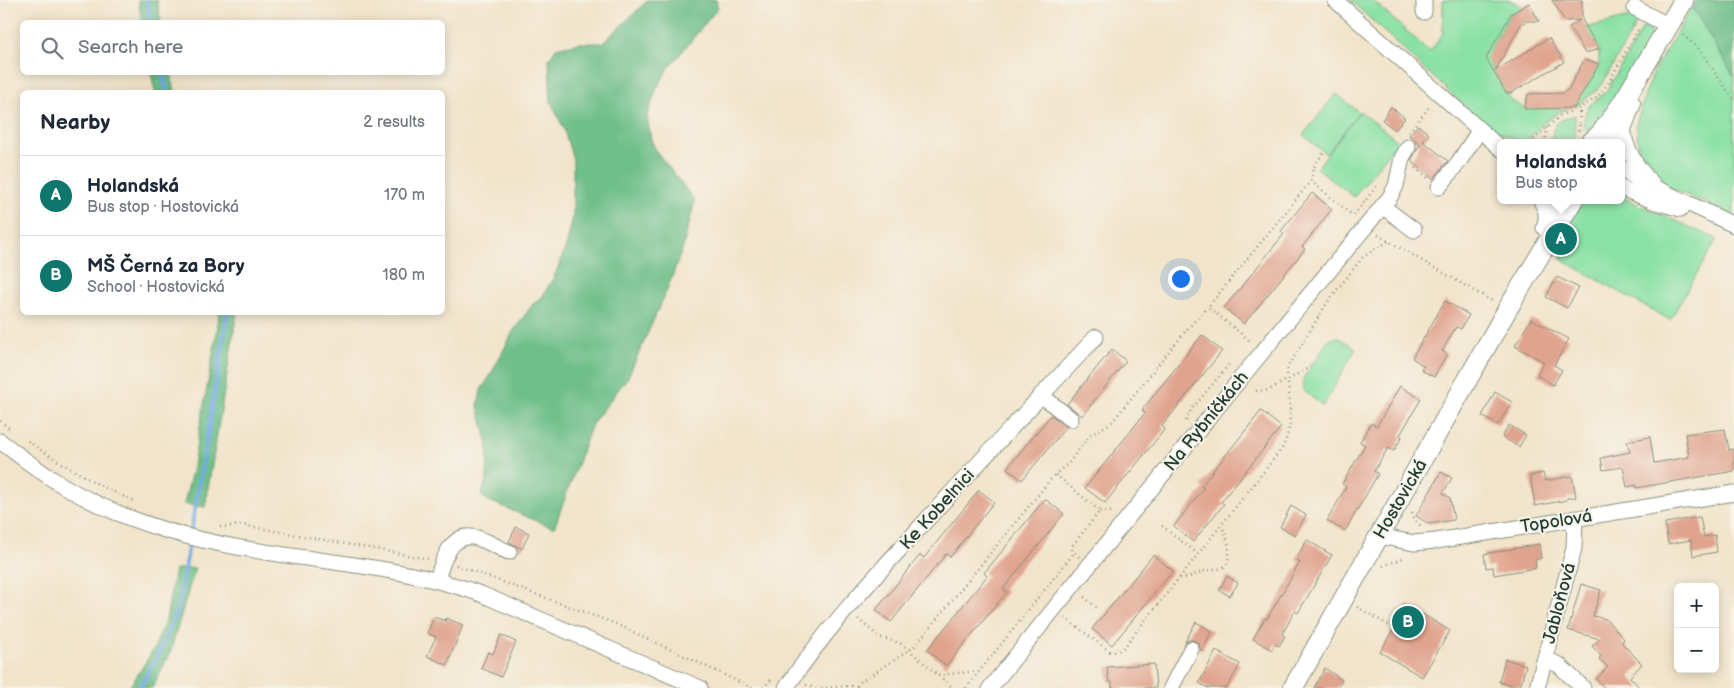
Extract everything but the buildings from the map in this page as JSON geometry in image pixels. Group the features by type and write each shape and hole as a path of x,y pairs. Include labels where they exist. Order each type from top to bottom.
{"main road":[{"path":"1594,139 1615,114 1684,0"},
{"path":"1617,139 1657,47"},
{"name":"Hostovická","path":"1507,310 1555,204"},
{"name":"Hostovická","path":"1292,688 1507,310 1571,204"}],"street":[{"path":"1335,0 1497,146"},
{"path":"1641,11 1669,26"},
{"path":"1624,120 1625,139"},
{"path":"1479,131 1497,142"},
{"path":"1479,131 1497,151"},
{"path":"1439,187 1458,163 1479,131"},
{"path":"1625,140 1636,163 1652,183 1667,194"},
{"name":"Na Rybníčkách","path":"990,688 1393,193 1406,152"},
{"path":"1625,171 1639,180 1730,224"},
{"path":"1625,190 1656,202 1730,224"},
{"path":"1543,204 1546,212 1545,228"},
{"path":"1382,206 1414,230"},
{"name":"Ke Kobelnici","path":"786,688 847,610 1041,395 1096,337"},
{"path":"1041,395 1071,419"},
{"path":"0,441 43,473 86,499 138,521 200,540 395,571 436,580 481,594 700,688"},
{"name":"Topolová","path":"1379,536 1404,542 1423,542 1734,493"},
{"name":"Jabloňová","path":"1537,688 1574,548 1575,518"},
{"path":"436,580 445,556 454,542 460,539 475,537 509,552"},
{"path":"1171,688 1191,649"},
{"path":"1545,659 1559,665 1583,688"}],"path":[{"path":"1534,139 1561,115 1580,108 1596,98 1607,85 1641,11"},
{"path":"1669,26 1699,49 1734,100"},
{"path":"1439,94 1401,142 1406,152 1439,187"},
{"path":"1579,123 1580,108"},
{"path":"1545,139 1547,126"},
{"path":"857,686 860,682 914,647 1055,474 1068,464 1090,435 1111,423 1311,181 1313,168 1324,152"},
{"path":"1311,181 1352,215 1381,181"},
{"path":"1364,227 1507,310"},
{"path":"1079,628 1109,651 1119,651 1180,578 1284,446 1291,417 1287,368 1289,364 1329,300 1363,257 1389,241"},
{"path":"1208,307 1249,340"},
{"path":"1256,391 1269,390 1310,367"},
{"path":"0,421 15,433"},
{"path":"22,438 66,468 105,489 142,505"},
{"path":"1055,474 1100,511 1074,542 1072,550 1089,565"},
{"path":"1162,526 1199,554"},
{"path":"1180,578 1184,579 1204,571 1221,569 1226,566 1229,558 1227,537 1221,526"},
{"path":"966,688 1074,553"},
{"path":"1356,606 1392,627"},
{"path":"847,610 879,637 899,643 909,650 953,688"},
{"path":"938,675 980,671"},
{"path":"821,688 857,686 861,688"}],"green space":[{"path":"138,0 157,0 161,20 142,20"},
{"path":"648,0 716,0 718,8 667,70 657,88 647,116 651,140 656,151 695,201 682,250 667,290 628,377 592,424 554,528 481,496 487,479 488,444 478,406 481,390 514,330 533,304 542,297 555,275 567,244 573,216 573,159 563,127 551,102 549,59 556,48 579,43 603,43"},
{"path":"1350,0 1372,0 1430,52 1443,33 1443,0 1510,0 1523,7 1510,14 1490,51 1490,65 1512,101 1524,108 1566,108 1578,100 1599,64 1599,49 1586,28 1637,15 1640,17 1604,81 1596,91 1579,104 1556,114 1529,139 1514,139 1485,125"},
{"path":"1697,0 1734,0 1734,76 1692,7"},
{"path":"1692,7 1734,76 1734,215 1670,188 1650,172 1639,151 1636,125 1646,92 1656,67"},
{"path":"1644,26 1647,27 1652,37 1625,87 1590,133 1587,132 1583,124 1586,111 1589,106 1606,92"},
{"path":"151,75 171,75 175,90 155,90"},
{"path":"1336,94 1359,112 1326,154 1303,135"},
{"path":"1360,111 1398,141 1354,197 1317,168"},
{"path":"1575,115 1575,139 1551,139 1555,125 1563,119"},
{"path":"1625,199 1717,239 1670,320 1561,259 1570,243 1560,236 1583,204 1625,204"},
{"path":"219,315 237,315 205,507 184,504 192,471"},
{"path":"1337,337 1356,348 1323,406 1303,390 1303,381 1311,368 1309,365 1317,359 1327,341"},
{"path":"195,568 170,653 152,688 129,688 154,649 166,619 175,569"}],"waterway":[{"path":"147,0 151,20"},
{"path":"163,75 166,90"},
{"path":"139,688 156,659 178,609 227,315"}],"place":[{"name":"Holandská","path":"1561,239"},
{"name":"MŠ Černá za Bory","path":"1408,622"}]}
